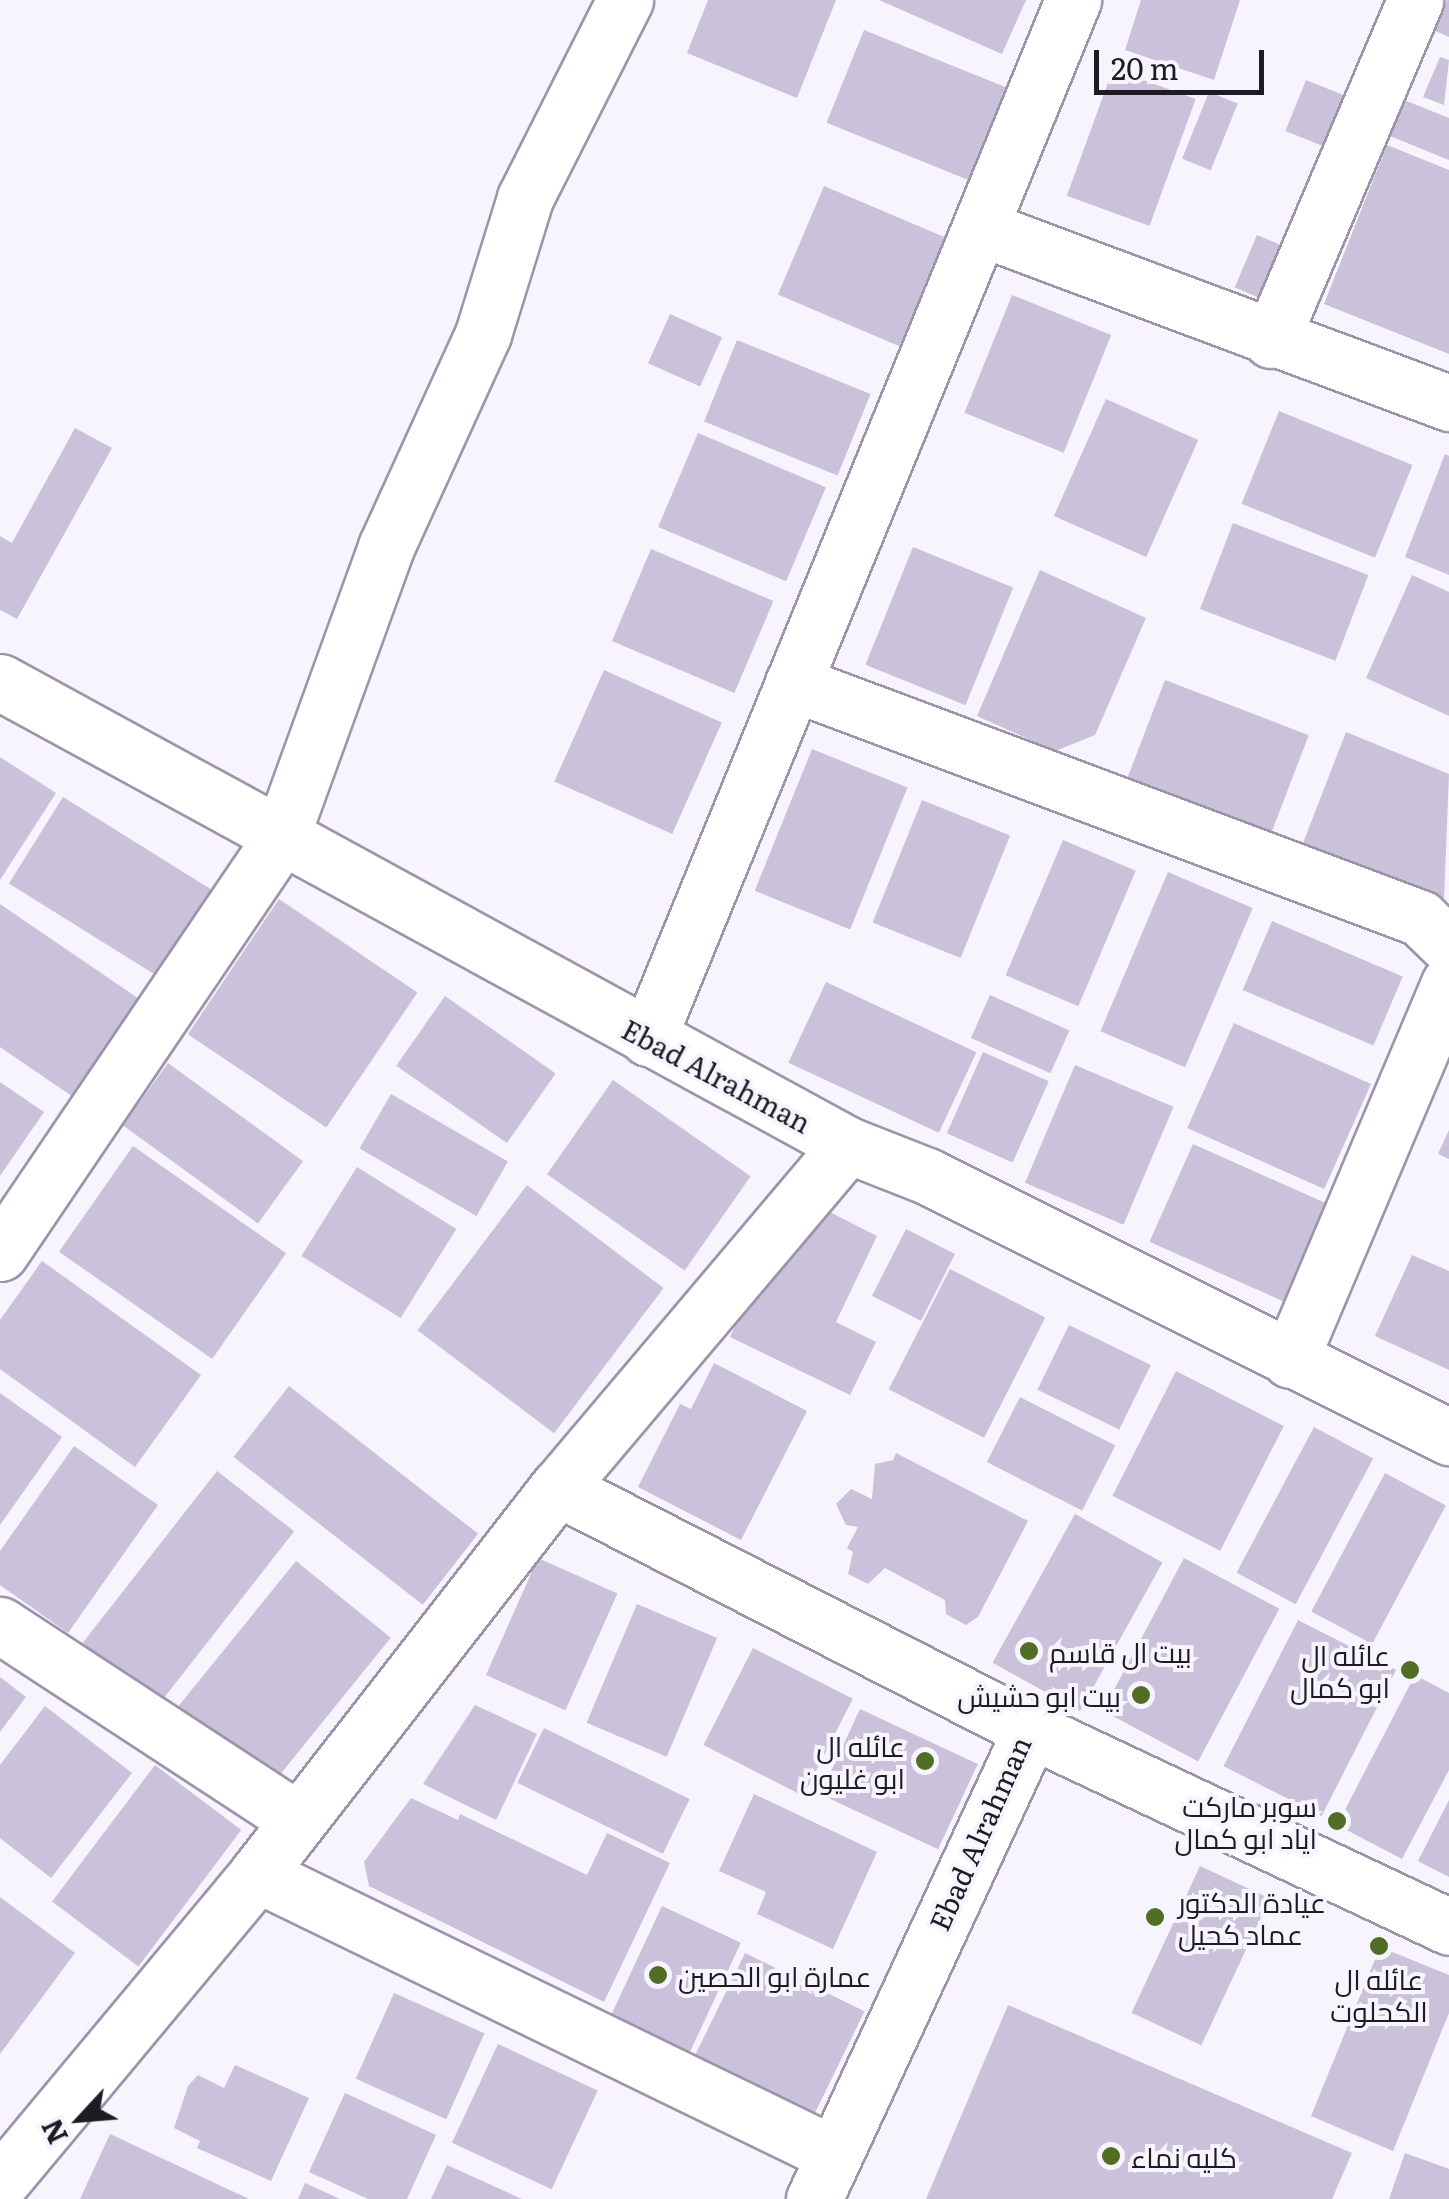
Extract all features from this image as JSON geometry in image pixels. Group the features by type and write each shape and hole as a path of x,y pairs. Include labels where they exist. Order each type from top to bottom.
{"street":[{"path":"0,1253 280,840 386,547 482,334 525,198 625,0"},
{"path":"648,1038 1074,0"},
{"path":"1272,340 1415,0"},
{"path":"981,228 1272,340 1449,402"},
{"name":"Ebad Alrahman","path":"0,682 280,840 848,1144 927,1176 1449,1437"},
{"path":"793,684 1420,918 1449,946"},
{"path":"1290,1360 1449,984"},
{"path":"1,2179 257,1874 558,1488 848,1144"},
{"name":"Ebad Alrahman","path":"558,1488 1032,1730 822,2176"},
{"path":"0,1625 298,1820"},
{"path":"1032,1730 1449,1928"},
{"path":"257,1874 822,2176"}],"building":[{"path":"708,0 836,0 797,98 687,53"},
{"path":"879,0 1026,0 1002,54"},
{"path":"1141,0 1240,0 1214,80 1125,50"},
{"path":"1449,0 1449,37 1435,31"},
{"path":"864,30 1006,87 968,180 827,123"},
{"path":"1440,57 1449,60 1444,105 1423,97"},
{"path":"1113,69 1196,99 1150,226 1067,196"},
{"path":"1306,80 1346,96 1325,147 1285,131"},
{"path":"1209,92 1238,104 1211,170 1182,159"},
{"path":"1399,98 1449,118 1449,160 1385,134"},
{"path":"1387,145 1449,170 1449,354 1324,304"},
{"path":"824,186 946,238 899,346 778,295"},
{"path":"1257,235 1288,248 1266,301 1235,287"},
{"path":"1012,295 1111,335 1064,453 964,413"},
{"path":"670,314 722,337 700,387 648,363"},
{"path":"737,340 871,394 838,476 704,422"},
{"path":"1106,399 1198,440 1146,557 1054,516"},
{"path":"1279,411 1413,465 1375,558 1242,504"},
{"path":"75,428 112,448 17,619 0,610 0,536 12,543"},
{"path":"698,433 826,487 786,581 658,527"},
{"path":"1445,454 1449,456 1449,575 1405,557"},
{"path":"1233,523 1368,575 1335,661 1200,609"},
{"path":"913,547 1013,587 966,705 865,665"},
{"path":"651,549 773,601 734,693 612,641"},
{"path":"1040,570 1146,618 1095,735 1055,751 977,716"},
{"path":"1412,575 1449,592 1449,716 1366,678"},
{"path":"604,670 722,722 672,834 554,781"},
{"path":"1165,680 1309,735 1270,837 1126,782"},
{"path":"1346,732 1449,774 1444,898 1364,866 1359,876 1320,861 1325,851 1303,843"},
{"path":"812,749 907,788 850,929 755,891"},
{"path":"0,757 56,793 0,880"},
{"path":"63,797 215,892 161,978 9,884"},
{"path":"922,800 1010,836 961,958 873,922"},
{"path":"1063,840 1136,871 1078,1006 1006,975"},
{"path":"1168,872 1253,908 1185,1067 1100,1031"},
{"path":"279,899 417,992 326,1128 188,1034"},
{"path":"0,904 148,1005 82,1103 0,1047"},
{"path":"1272,921 1403,976 1373,1046 1243,990"},
{"path":"826,982 976,1052 939,1133 788,1063"},
{"path":"990,995 1069,1030 1050,1073 971,1038"},
{"path":"445,996 556,1073 507,1143 396,1066"},
{"path":"1234,1023 1371,1084 1324,1189 1187,1128"},
{"path":"983,1052 1049,1081 1013,1163 947,1133"},
{"path":"168,1063 303,1161 258,1223 123,1125"},
{"path":"1075,1065 1173,1107 1123,1225 1025,1183"},
{"path":"613,1080 751,1176 685,1271 547,1174"},
{"path":"0,1082 44,1112 0,1176"},
{"path":"391,1094 508,1162 476,1216 359,1149"},
{"path":"1449,1130 1449,1159 1438,1154"},
{"path":"1193,1144 1333,1206 1289,1304 1149,1242"},
{"path":"133,1146 286,1253 212,1359 59,1252"},
{"path":"357,1167 456,1229 401,1318 301,1256"},
{"path":"527,1185 664,1288 554,1433 417,1330"},
{"path":"814,1204 877,1236 836,1322 876,1342 850,1395 730,1337 774,1246"},
{"path":"906,1229 955,1254 921,1321 872,1296"},
{"path":"1412,1255 1449,1271 1449,1370 1375,1336"},
{"path":"42,1261 201,1375 135,1467 0,1369 0,1320"},
{"path":"950,1269 1045,1318 984,1438 889,1389"},
{"path":"1069,1325 1151,1365 1119,1430 1037,1390"},
{"path":"714,1363 807,1411 741,1540 638,1487 680,1404 691,1409"},
{"path":"1176,1371 1284,1426 1220,1551 1112,1496"},
{"path":"289,1386 478,1534 423,1605 234,1457"},
{"path":"0,1393 62,1437 0,1525"},
{"path":"1020,1397 1115,1446 1082,1511 987,1462"},
{"path":"1314,1427 1373,1458 1296,1604 1237,1573"},
{"path":"74,1446 158,1505 68,1633 0,1585 0,1551"},
{"path":"896,1453 1028,1521 978,1617 966,1625 946,1614 945,1600 885,1568 868,1584 848,1574 853,1552 847,1548 858,1527 846,1525 836,1504 851,1489 872,1499 875,1464 893,1460"},
{"path":"217,1471 294,1531 160,1703 83,1643"},
{"path":"1385,1473 1446,1505 1372,1644 1311,1612"},
{"path":"1075,1514 1162,1562 1080,1711 993,1663"},
{"path":"538,1558 617,1593 565,1710 486,1675"},
{"path":"1184,1558 1279,1609 1198,1761 1103,1711"},
{"path":"296,1561 391,1638 269,1788 175,1711"},
{"path":"637,1604 717,1638 667,1757 587,1723"},
{"path":"1298,1620 1396,1670 1322,1816 1224,1766"},
{"path":"753,1648 853,1699 803,1796 704,1745"},
{"path":"1415,1675 1449,1693 1449,1770 1402,1859 1337,1825"},
{"path":"0,1677 26,1697 0,1732"},
{"path":"475,1705 537,1734 496,1820 423,1784"},
{"path":"45,1706 132,1773 51,1878 0,1838 0,1765"},
{"path":"860,1709 978,1764 938,1849 820,1794"},
{"path":"544,1728 690,1799 663,1854 517,1783"},
{"path":"155,1765 241,1830 138,1967 52,1902"},
{"path":"754,1794 877,1852 833,1949 757,1914 766,1892 719,1871"},
{"path":"411,1798 458,1820 460,1814 587,1875 607,1833 670,1863 604,2002 369,1886 364,1862"},
{"path":"1449,1800 1449,1877 1418,1861"},
{"path":"1200,1866 1270,1899 1201,2045 1132,2013"},
{"path":"0,1897 75,1953 0,2054"},
{"path":"662,1906 741,1943 687,2058 608,2021"},
{"path":"1380,1947 1449,1975 1449,2013 1393,2151 1311,2116"},
{"path":"745,1953 865,2011 811,2122 691,2064"},
{"path":"394,1993 484,2033 446,2119 356,2079"},
{"path":"1008,2005 1352,2153 1332,2199 926,2199"},
{"path":"498,2044 598,2090 552,2189 452,2143"},
{"path":"235,2065 309,2098 271,2181 197,2148 200,2141 174,2128 188,2086 198,2075 224,2088"},
{"path":"345,2093 436,2135 407,2199 368,2199 309,2172"},
{"path":"110,2134 249,2199 80,2199"},
{"path":"1405,2153 1449,2169 1449,2199 1389,2199"},
{"path":"447,2165 522,2199 431,2199"},
{"path":"305,2183 340,2199 298,2199"}],"place":[{"name":"بيت ال قاسم","path":"1029,1651"},
{"name":"عائله ال ابو كمال","path":"1410,1670"},
{"name":"بيت ابو حشيش","path":"1141,1695"},
{"name":"عائله ال ابو غليون","path":"925,1761"},
{"name":"سوبر ماركت اياد ابو كمال","path":"1337,1821"},
{"name":"عيادة الدكتور عماد كحيل","path":"1155,1917"},
{"name":"عائله ال الكحلوت","path":"1379,1946"},
{"name":"عمارة ابو الحصين","path":"658,1975"},
{"name":"كليه نماء","path":"1111,2156"}]}
